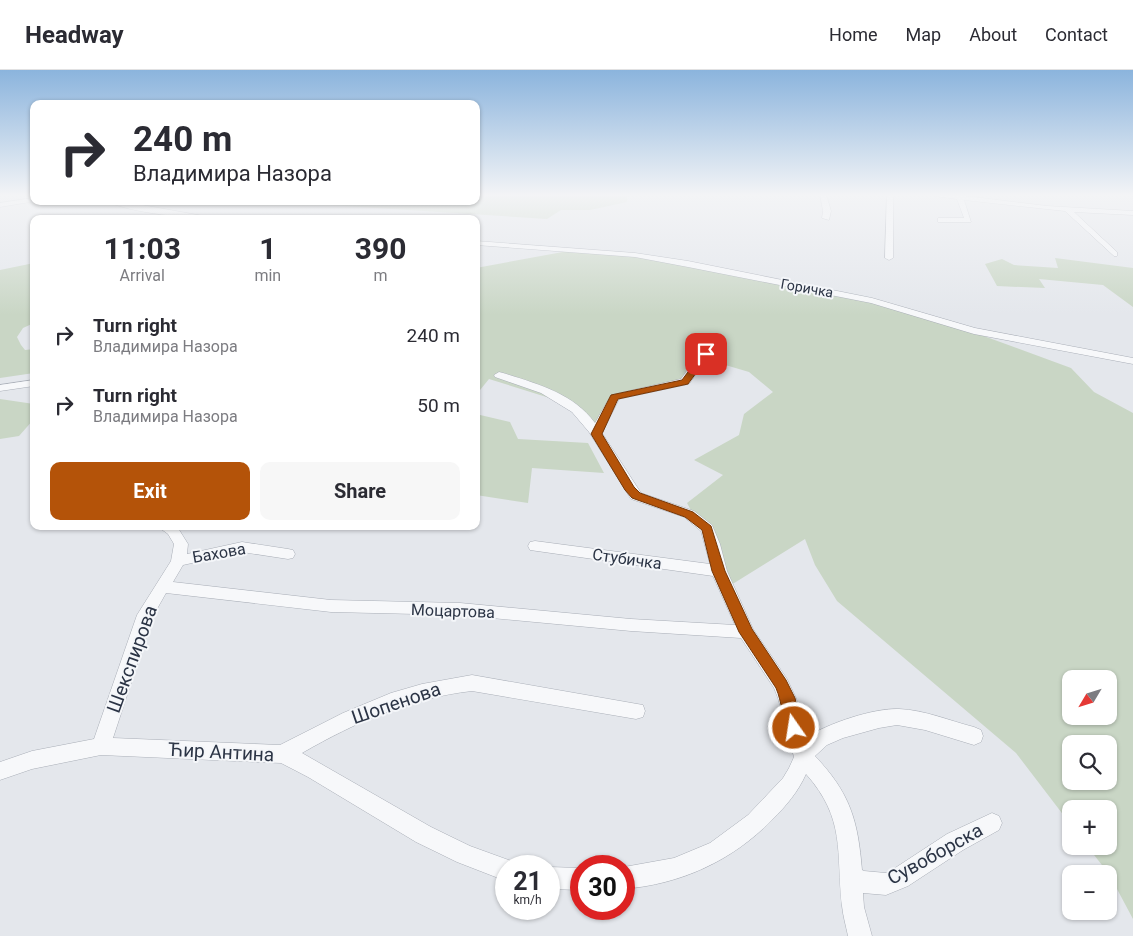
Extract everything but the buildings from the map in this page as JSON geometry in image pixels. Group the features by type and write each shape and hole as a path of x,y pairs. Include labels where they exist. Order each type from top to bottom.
{"street":[{"path":"889,234 889,258"},
{"path":"1094,234 1114,254"},
{"name":"Горичка","path":"480,243 635,255 688,264 872,300 968,330 1133,361"},
{"path":"596,434 615,397 685,382 716,338"},
{"path":"499,376 547,391 561,398 580,412 596,434 630,490 636,496 689,514 707,528 719,571 746,632 781,684 787,698 804,758 824,780 844,817 849,838 853,907 860,936"},
{"path":"0,388 30,384"},
{"path":"171,530 181,544 178,561"},
{"name":"Стубичка","path":"535,546 719,571"},
{"name":"Бахова","path":"178,561 242,547 288,554"},
{"name":"Шекспирова","path":"101,746 145,615 178,561"},
{"name":"Моцартова","path":"161,588 331,606 460,609 631,625 746,632"},
{"name":"Шопенова","path":"282,754 321,732 374,708 427,690 458,684 472,683 636,711"},
{"path":"635,876 672,871 702,860 726,846 744,832 791,784 807,750 818,740 835,732 888,718 907,718 974,736"},
{"name":"Ћир Антина","path":"0,771 32,760 101,746 282,754 302,762 362,799 441,843 478,861 495,866"},
{"name":"Сувоборска","path":"850,876 863,882 886,884 900,878 955,842 992,824"}],"green space":[{"path":"568,251 636,257 853,297 970,331 1071,368 1094,392 1133,413 1133,919 1117,889 1117,865 1102,865 1094,855 1117,855 1117,800 1062,800 1062,813 1016,753 837,601 815,565 805,539 731,585 687,503 723,475 694,460 739,435 744,414 773,392 749,372 695,356 682,381 612,395 594,425 556,400 489,379 480,390 480,267"},
{"path":"1055,258 1133,268 1133,307 1103,285 1039,279 1045,288 997,286 985,264 1002,259 1014,265 1058,268"},
{"path":"30,264 30,325 23,328 17,337 25,350 30,349 30,374 0,378 0,270"},
{"path":"0,399 30,403 30,424 19,436 0,439"},
{"path":"480,415 510,422 518,439 588,443 604,473 532,468 528,503 480,496"}],"route":[{"path":"706,354 685,382 643,392 621,394 615,397 611,401 600,430 596,434 613,458 630,490 636,496 646,501 689,514 707,528 719,571 746,632 781,684 787,698 794,728"}]}
